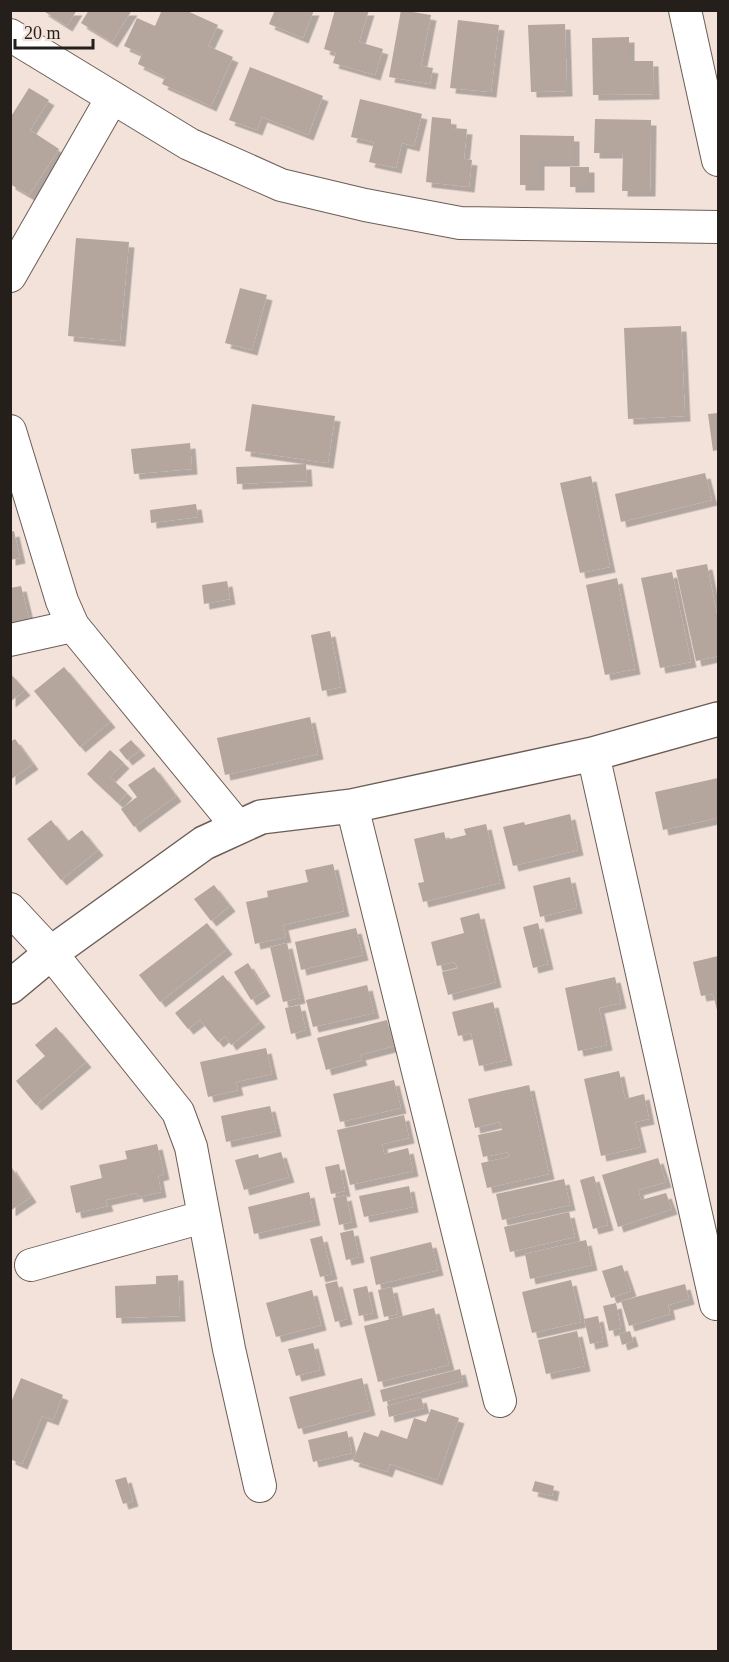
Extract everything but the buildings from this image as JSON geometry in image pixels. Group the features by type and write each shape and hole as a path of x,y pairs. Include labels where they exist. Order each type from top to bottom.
{"street":[{"path":"685,10 718,160"},
{"path":"10,35 189,144 281,185 365,205 460,223 718,227"},
{"path":"10,276 112,98"},
{"path":"10,431 62,601 74,626 238,827"},
{"path":"10,640 74,626"},
{"path":"10,987 51,953 204,843 261,817 352,806 593,754 718,719"},
{"path":"593,754 716,1304"},
{"path":"352,806 500,1401"},
{"path":"10,909 51,953 178,1112 191,1147 229,1349 260,1486"},
{"path":"31,1265 203,1217"}]}
